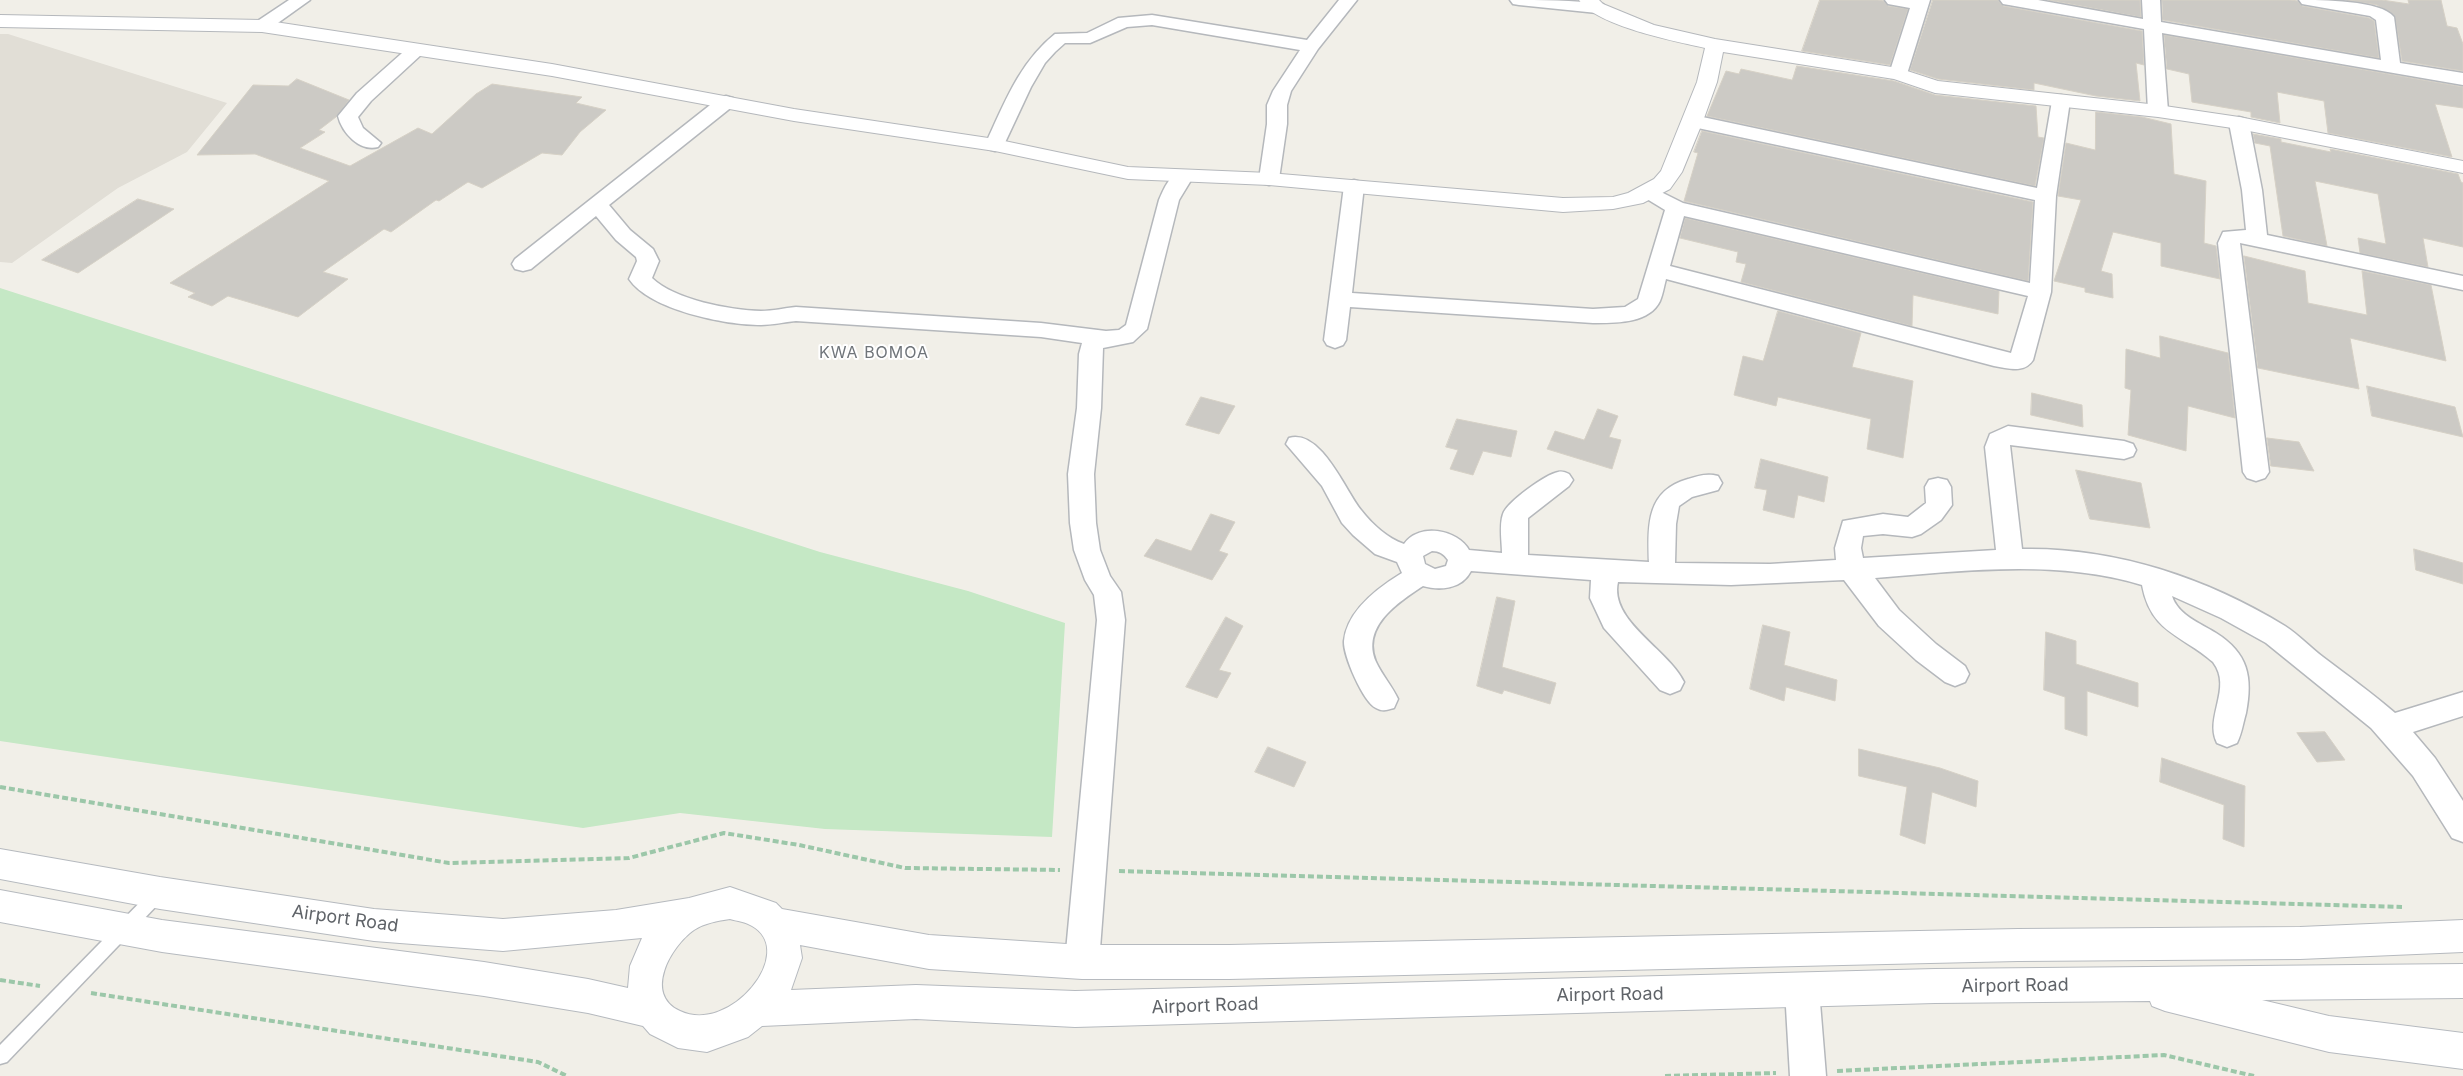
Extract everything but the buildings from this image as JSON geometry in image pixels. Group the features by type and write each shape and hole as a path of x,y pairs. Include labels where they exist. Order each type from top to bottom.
{"main road":[{"path":"1593,4 1648,29 1715,45 1898,74 1935,87 2061,101 2110,104 2239,123 2463,167"},
{"path":"0,21 262,26 572,73 824,120 995,145 1102,168 1183,177 1269,179 1563,205 1613,203 1635,198 1662,184 1671,172 1693,121 1707,82 1715,45"},
{"name":"Airport Road","path":"0,864 160,893 374,925 503,935 616,926 691,914"},
{"path":"730,903 748,905 763,912 776,924 782,938 785,956 781,975 772,993 758,1009 740,1022 720,1030 699,1034 680,1031 663,1024 652,1011 645,995 644,977 650,958 660,940 669,930 691,914 710,906 730,903"},
{"path":"0,906 162,936 484,979 588,996 652,1011"},
{"path":"776,924 929,952 1082,962 1229,962 2018,945 2300,943 2463,936"},
{"name":"Airport Road","path":"758,1009 916,1002 1075,1009 2122,983 2463,981"},
{"path":"2122,983 2329,1034 2463,1051"}],"street":[{"path":"262,26 301,0"},
{"path":"1269,179 1277,124 1277,105 1282,90 1311,46 1348,0"},
{"path":"1519,0 1593,4"},
{"path":"1894,0 1920,2 1898,74"},
{"path":"2009,0 2391,68 2463,78"},
{"path":"2152,0 2158,111"},
{"path":"2308,0 2375,12 2384,17 2391,68"},
{"path":"995,145 1025,80 1039,59 1061,38 1090,38 1124,22 1152,20 1311,46"},
{"path":"371,143 360,136 350,124 348,116 364,97 416,50"},
{"path":"1660,270 2011,362 2021,360 2040,292 2046,196 2061,101"},
{"path":"523,264 726,102"},
{"path":"1693,121 2046,196"},
{"path":"2239,123 2252,190 2257,239"},
{"path":"1082,962 1111,620 1107,592 1098,580 1087,550 1081,474 1089,408 1092,346 1098,339 1125,336 1136,329 1168,200 1183,177"},
{"path":"1335,340 1354,186"},
{"path":"1649,192 1676,208 2040,292"},
{"path":"598,205 623,235 645,254 648,261 640,276 645,286 668,297 721,313 760,318 796,314 1041,330 1104,338"},
{"path":"1339,299 1562,315 1620,315 1644,307 1649,301 1660,270 1676,208"},
{"path":"2256,472 2229,243 2232,237 2242,236 2463,283"},
{"path":"2010,559 1998,448 1999,440 2008,434 2124,450"},
{"path":"1298,444 1331,480 1352,516 1362,528 1384,547 1415,566"},
{"path":"1515,564 1515,515 1522,506 1545,493 1560,480"},
{"path":"1662,573 1664,511 1670,500 1688,489 1709,483"},
{"path":"1938,487 1939,505 1932,513 1912,527 1883,524 1852,528 1848,548 1851,570 1864,584 1888,618 1926,652 1955,674"},
{"path":"1415,566 1412,550 1417,544 1435,541 1452,547 1461,560 1606,571 1733,575 1851,570 2010,559 2077,561 2113,568 2155,580 2206,599 2276,635 2358,697 2391,727 2424,767 2463,828"},
{"path":"1384,699 1368,673 1358,651 1358,635 1376,608 1394,591 1415,566"},
{"path":"1606,571 1604,579 1604,604 1611,618 1621,632 1650,658 1670,682"},
{"path":"2155,580 2159,597 2166,612 2178,623 2219,650 2230,662 2235,675 2227,734"},
{"path":"2391,727 2463,704"},
{"path":"1802,990 1808,1074"}],"lane":[{"path":"1,1056 160,893"}],"path":[{"path":"0,787 449,863 630,858 724,833 799,845 906,868 1090,870 2403,907"},
{"path":"0,980 538,1062 567,1076"},
{"path":"1665,1076 1808,1074 2164,1054 2254,1076"}],"shaded area":[{"path":"0,34 8,34 227,103 187,152 118,188 12,263 0,262"}],"green space":[{"path":"0,288 820,552 968,591 1065,623 1052,837 825,829 680,813 583,828 0,741"}],"district":[{"name":"KWA BOMOA","path":"874,353"}]}
